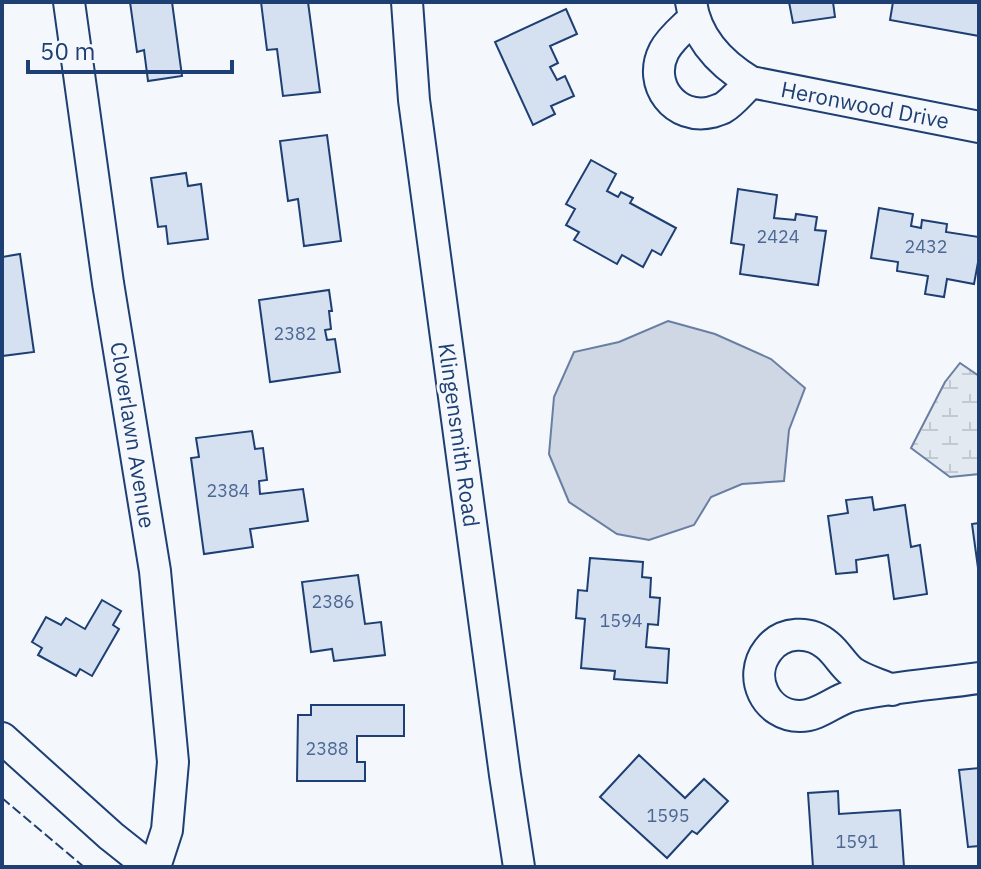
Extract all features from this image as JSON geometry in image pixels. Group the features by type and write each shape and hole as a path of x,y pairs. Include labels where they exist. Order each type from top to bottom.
{"street":[{"name":"Cloverlawn Avenue","path":"69,2 108,283 156,587 173,762 167,830 152,867"},
{"name":"Klingensmith Road","path":"407,2 414,100 519,867"},
{"name":"Heronwood Drive","path":"751,82 722,109 702,114 683,111 670,101 662,86 660,69 663,52 692,10 716,56 751,82 979,127"},
{"path":"892,690 979,678"},
{"path":"2,738 111,836 152,867"}],"green space":[{"path":"960,363 979,376 979,474 950,477 911,448 945,382"}],"shaded area":[{"path":"668,321 715,334 771,359 805,388 789,430 784,481 742,484 711,497 694,525 649,540 617,534 569,502 549,454 554,397 574,352 619,342"}],"building":[{"path":"130,2 172,2 182,76 148,81 144,50 137,52"},
{"path":"261,2 308,2 320,92 283,96 277,49 267,50"},
{"path":"789,2 833,2 835,17 793,23"},
{"path":"893,2 979,2 979,36 890,20"},
{"path":"566,9 577,34 550,46 558,63 550,67 557,80 565,76 574,96 551,106 555,114 533,125 495,42"},
{"path":"327,135 341,241 304,246 298,199 288,201 280,141"},
{"path":"591,160 616,174 607,191 618,197 621,192 633,198 630,203 676,228 661,255 652,250 643,267 622,255 617,264 574,240 579,232 566,225 575,209 566,204"},
{"path":"186,173 188,186 201,184 208,239 168,244 166,226 158,227 151,178"},
{"path":"738,189 777,195 774,218 795,220 796,214 817,217 815,230 826,231 818,285 740,274 744,245 731,243"},
{"path":"879,208 913,214 911,226 921,228 922,220 947,224 946,232 979,237 974,284 947,279 944,297 925,294 928,276 897,271 898,262 871,258"},
{"path":"20,254 34,352 2,356 2,257"},
{"path":"329,290 331,329 325,330 327,340 335,339 340,372 270,382 259,300"},
{"path":"252,431 255,449 263,448 267,480 259,481 260,494 303,489 308,521 250,529 253,547 204,554 191,458 199,457 196,438"},
{"path":"872,497 874,510 905,505 911,547 920,545 927,594 894,599 888,555 856,560 857,572 836,574 828,516 848,513 846,500"},
{"path":"979,523 979,575 972,524"},
{"path":"590,558 643,562 642,577 651,578 650,597 660,598 658,625 648,624 646,647 669,649 667,683 614,679 615,671 581,668 585,619 576,618 578,590 587,591"},
{"path":"358,575 365,624 381,622 385,655 334,661 332,649 311,652 302,582"},
{"path":"102,600 121,611 113,625 119,629 92,676 80,669 76,676 38,655 42,648 32,642 46,617 61,625 66,618 85,629"},
{"path":"311,705 404,705 404,736 357,736 357,762 365,762 365,781 297,781 298,715 311,715"},
{"path":"639,755 685,798 704,779 728,801 697,834 692,831 667,858 600,797"},
{"path":"979,768 979,846 968,847 959,770"},
{"path":"838,791 839,814 900,810 904,867 813,867 808,793"}],"fence":[{"path":"2,798 84,867"}]}
